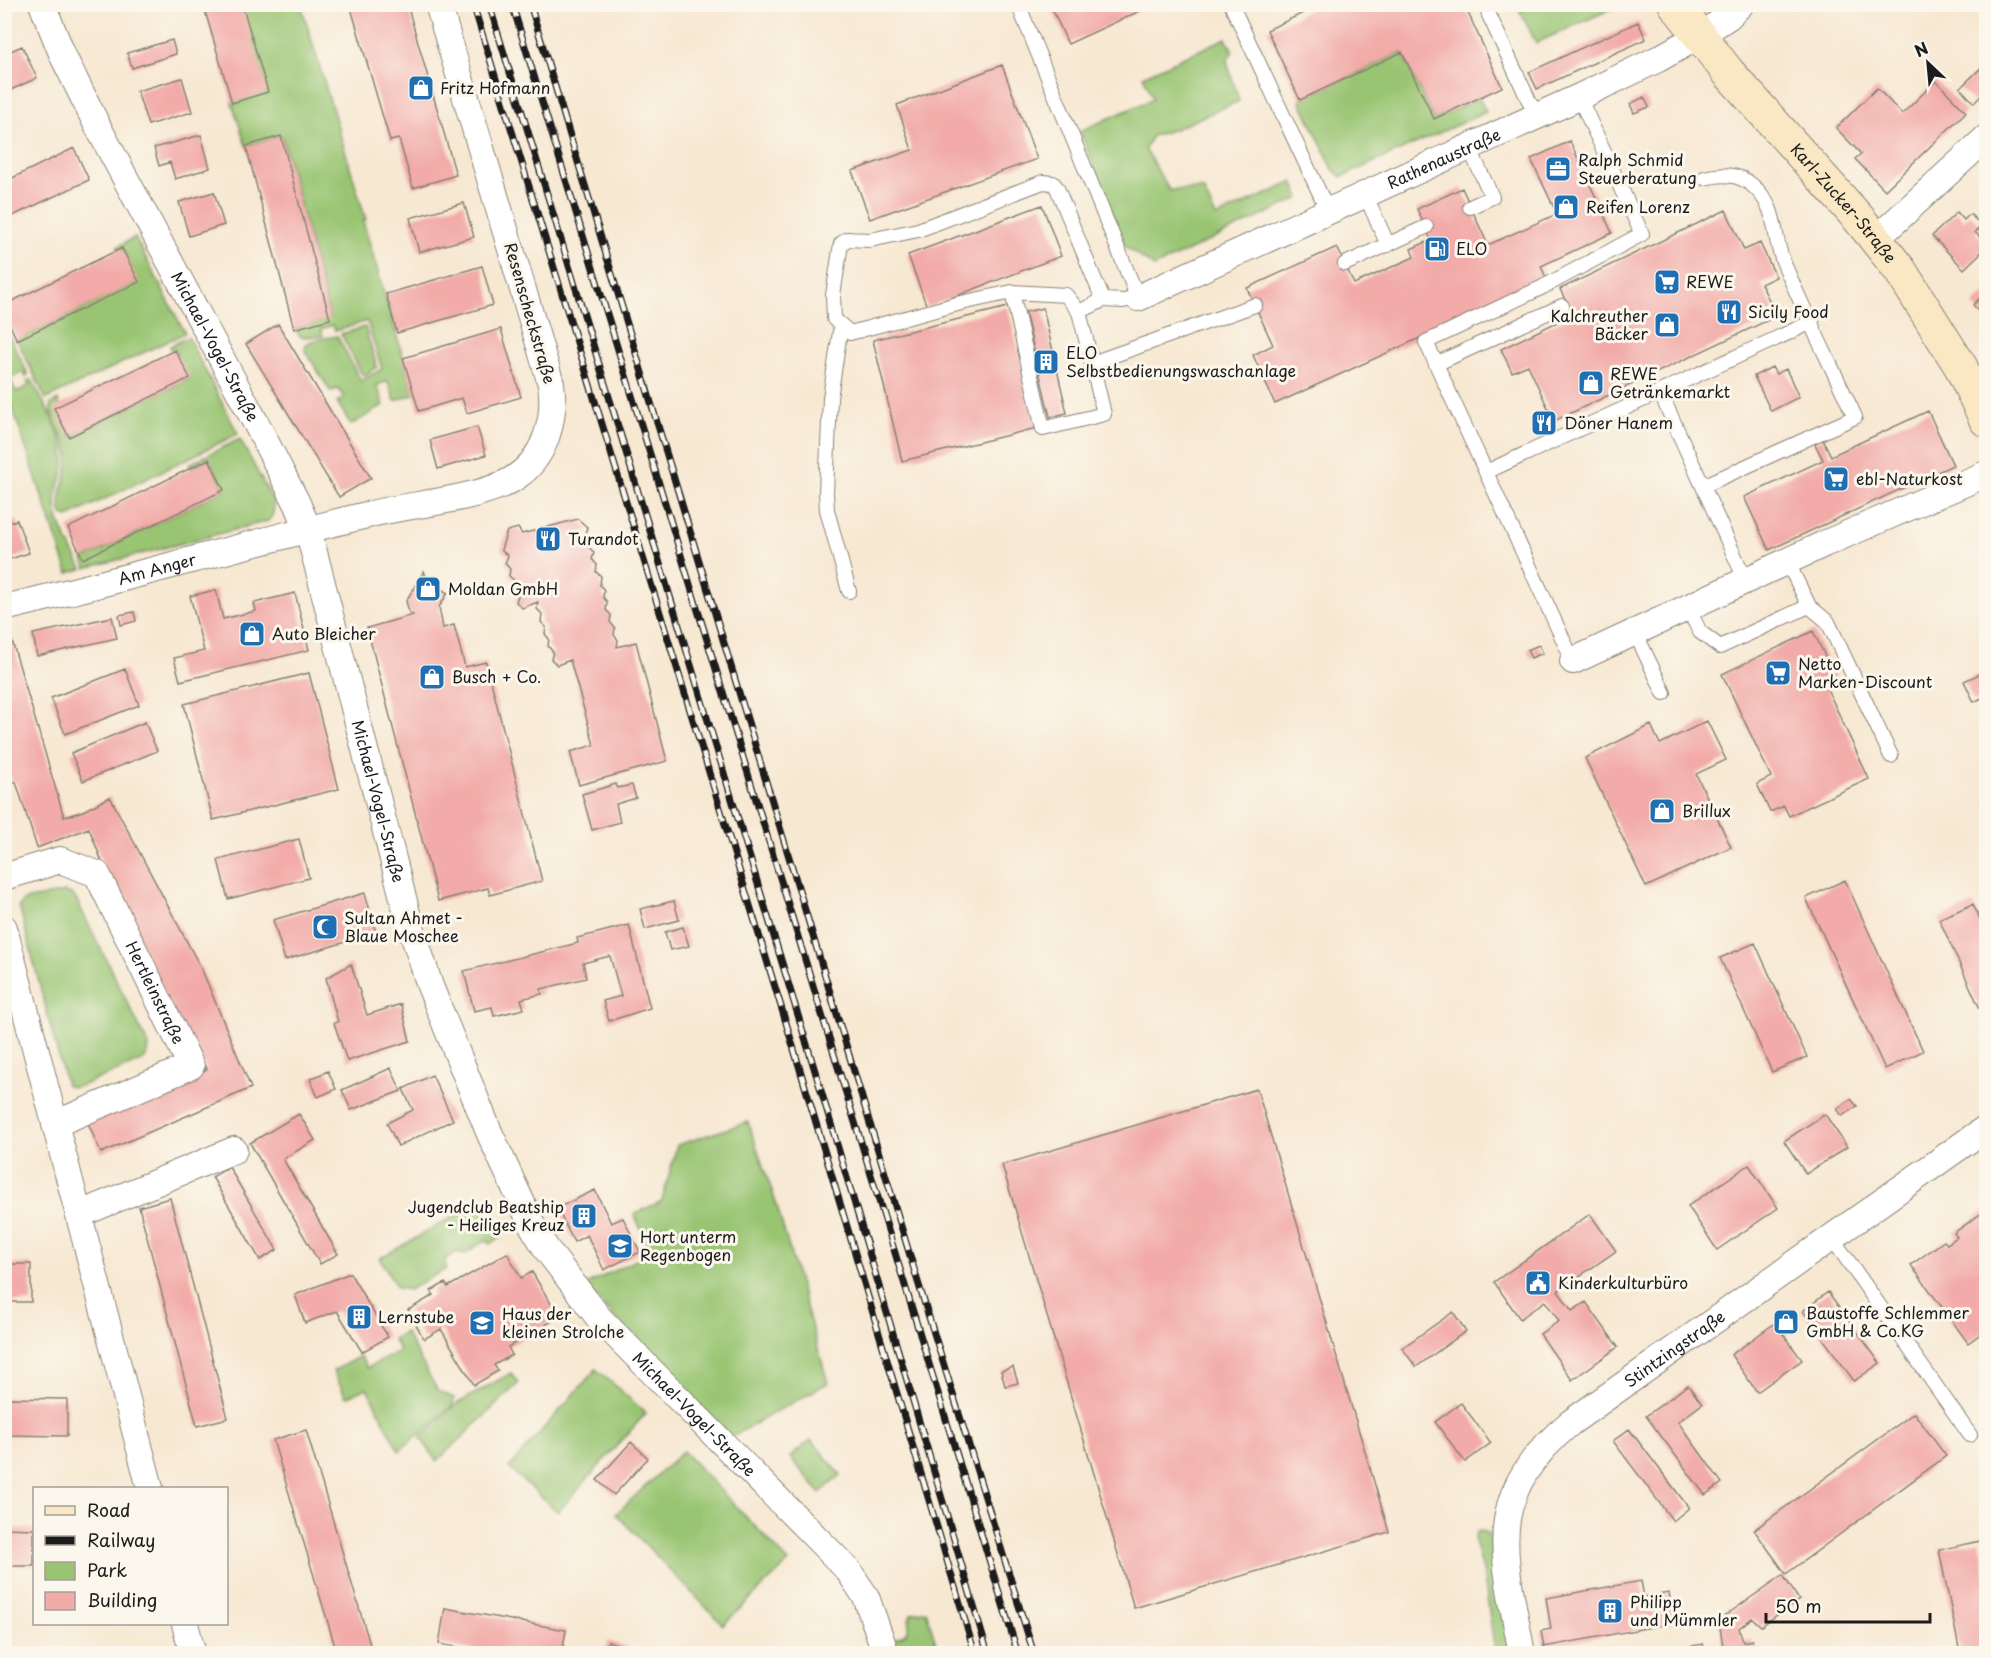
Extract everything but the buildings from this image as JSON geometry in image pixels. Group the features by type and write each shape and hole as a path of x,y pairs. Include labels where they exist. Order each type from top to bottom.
{"street":[{"name":"Michael-Vogel-Straße","path":"42,4 63,56 98,127 258,427 297,502 308,529 409,921 430,986 489,1132 533,1227 547,1250 599,1318 848,1570 866,1597 886,1653"},
{"name":"Resenscheckstraße","path":"308,529 474,493 506,483 516,478 532,463 544,442 550,424 553,403 550,378 438,4"},
{"name":"Karl-Zucker-Straße","path":"1675,4 1728,72 1900,270 1961,367 1986,420"},
{"name":"Rathenaustraße","path":"1138,297 1579,97 1699,36 1728,17 1742,4"},
{"path":"1875,240 1986,138"},
{"path":"1573,661 1787,561 1986,474"},
{"name":"Am Anger","path":"4,608 135,576 308,529"},
{"name":"Hertleinstraße","path":"4,877 60,860 97,874 190,1066 55,1124"},
{"path":"4,928 150,1487"},
{"name":"Stintzingstraße","path":"1522,1653 1505,1552 1505,1525 1511,1500 1529,1464 1570,1423 1986,1128"},
{"path":"78,1215 234,1150"},
{"path":"186,1625 193,1653"}],"lane":[{"path":"1018,4 1138,297 1123,301 1103,300 1079,312"},
{"path":"1231,4 1328,211"},
{"path":"1486,4 1536,116"},
{"path":"1573,661 1426,342 1543,287 1642,234 1579,97"},
{"path":"1469,147 1492,197 1470,207"},
{"path":"1703,486 1855,417 1782,258 1776,228 1763,198 1752,185 1735,176 1720,174 1704,178"},
{"path":"1012,292 1043,429 1104,414 1079,312 1066,295 1012,292 961,303 850,333 834,319 833,295 841,244 847,239 870,240 918,230 1042,182 1053,183 1057,188 1103,300"},
{"path":"1365,194 1388,244"},
{"path":"1345,264 1426,227"},
{"path":"1092,363 1255,305"},
{"path":"1436,364 1562,306"},
{"path":"1486,472 1812,322"},
{"path":"841,325 830,398 826,493 827,510 849,591"},
{"path":"1660,392 1746,581"},
{"path":"1787,561 1809,606 1828,622 1892,756"},
{"path":"1688,608 1700,633 1720,647 1809,606"},
{"path":"1635,632 1664,693"},
{"path":"1832,1238 1970,1435"}],"green space":[{"path":"242,5 301,5 366,220 363,221 414,394 395,401 388,381 377,385 384,405 351,425 337,402 344,398 338,388 331,392 305,351 306,344 337,336 361,381 382,369 367,321 335,331 333,325 321,329 323,336 301,337 294,329 330,318 282,136 246,146 232,103"},
{"path":"1517,5 1620,5 1536,43"},
{"path":"1226,38 1233,51 1227,61 1239,101 1172,130 1152,136 1145,149 1169,190 1203,189 1216,217 1293,182 1300,198 1154,267 1125,246 1080,131 1153,99 1143,76"},
{"path":"1402,52 1434,119 1479,98 1486,112 1341,177 1333,169 1300,100"},
{"path":"135,237 185,333 46,399 17,340 138,282 122,248 119,250 117,247"},
{"path":"4,325 28,374 26,377 23,372 10,379 16,392 29,386 27,381 32,380 62,444 65,460 56,497 57,511 62,528 82,569 68,573 5,386"},
{"path":"365,327 377,367 363,376 341,334"},
{"path":"188,337 238,434 68,517 62,515 60,501 68,456 52,416 51,404 58,400 69,437 189,379 175,350 172,351 170,346"},
{"path":"240,439 274,503 273,514 268,521 86,568 83,559 224,490 209,459 191,468 189,464"},
{"path":"65,892 72,894 77,901 149,1046 144,1060 81,1086 71,1087 66,1085 19,906 24,900"},
{"path":"748,1122 776,1203 828,1383 731,1437 584,1286 651,1252 634,1214 662,1201 677,1145"},
{"path":"481,1201 501,1238 490,1244 487,1239 465,1254 457,1252 445,1259 446,1269 409,1290 397,1288 380,1258"},
{"path":"405,1332 438,1391 454,1398 453,1405 399,1451 367,1388 346,1397 333,1371 360,1356 367,1368 400,1351 393,1339"},
{"path":"596,1369 646,1413 558,1512 509,1468"},
{"path":"511,1373 519,1383 437,1461 420,1437 458,1403"},
{"path":"811,1440 841,1475 820,1493 790,1457"},
{"path":"683,1451 789,1562 723,1625 616,1514"},
{"path":"1481,1531 1491,1538 1512,1653 1495,1653 1483,1570 1474,1538 1477,1532"},
{"path":"926,1610 939,1653 897,1653 892,1640 907,1632 911,1614"}],"railway":[{"path":"473,4 787,1026 975,1654"},
{"path":"489,4 823,1097 988,1654"},
{"path":"512,4 1018,1654"},
{"path":"530,4 918,1282 1034,1654"}],"place":[{"name":"Fritz Hofmann","path":"421,88"},
{"name":"Ralph Schmid Steuerberatung","path":"1558,169"},
{"name":"Reifen Lorenz","path":"1566,207"},
{"name":"ELO","path":"1437,249"},
{"name":"REWE","path":"1667,282"},
{"name":"Sicily Food","path":"1729,312"},
{"name":"Kalchreuther Bäcker","path":"1667,325"},
{"name":"ELO Selbstbedienungswaschanlage","path":"1046,362"},
{"name":"REWE Getränkemarkt","path":"1591,383"},
{"name":"Döner Hanem","path":"1544,423"},
{"name":"ebl-Naturkost","path":"1836,479"},
{"name":"Turandot","path":"548,539"},
{"name":"Moldan GmbH","path":"428,589"},
{"name":"Auto Bleicher","path":"252,634"},
{"name":"Netto Marken-Discount","path":"1778,673"},
{"name":"Busch + Co.","path":"432,677"},
{"name":"Brillux","path":"1662,811"},
{"name":"Sultan Ahmet - Blaue Moschee","path":"325,927"},
{"name":"Jugendclub Beatship - Heiliges Kreuz","path":"584,1216"},
{"name":"Hort unterm Regenbogen","path":"620,1246"},
{"name":"Kinderkulturbüro","path":"1538,1283"},
{"name":"Lernstube","path":"359,1317"},
{"name":"Baustoffe Schlemmer GmbH & Co.KG","path":"1786,1322"},
{"name":"Haus der kleinen Strolche","path":"482,1323"},
{"name":"Philipp und Mümmler","path":"1610,1611"}]}
